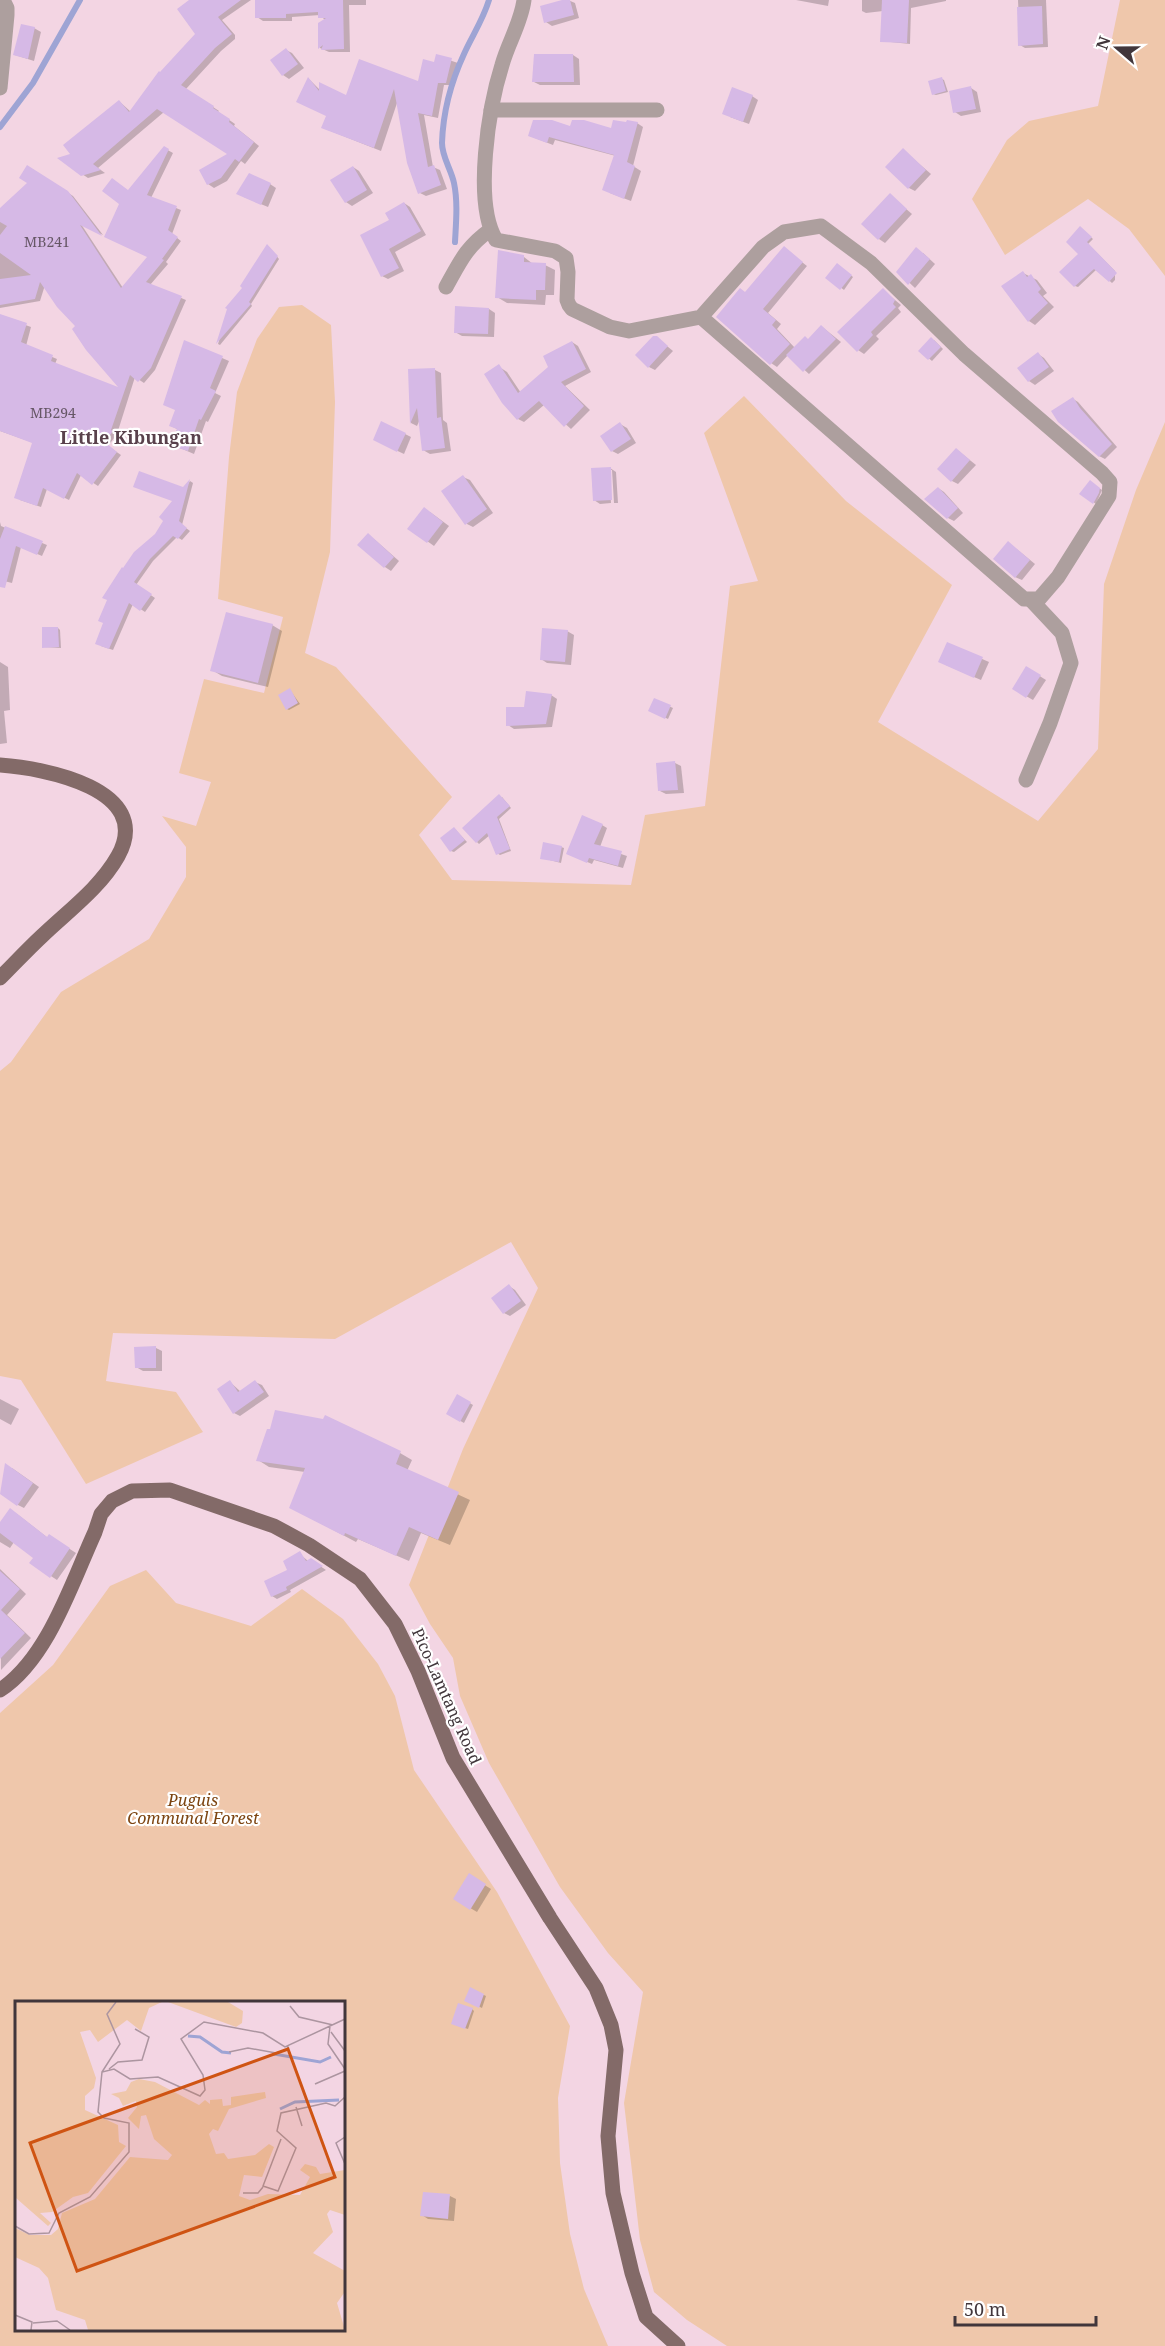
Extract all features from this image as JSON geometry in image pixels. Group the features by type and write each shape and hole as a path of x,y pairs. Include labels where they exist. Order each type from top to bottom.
{"main road":[{"path":"0,765 35,768 86,784 104,794 116,806 124,822 124,842 108,870 78,904 42,935 0,978"},
{"name":"Pico-Lamtang Road","path":"0,1690 14,1681 44,1642 95,1532 101,1514 112,1501 132,1491 170,1490 274,1526 309,1545 360,1579 394,1623 418,1671 453,1758 596,1988 611,2025 616,2050 608,2136 613,2193 632,2273 646,2317 678,2346"}],"street":[{"path":"0,88 7,8 3,0"},
{"path":"524,0 519,21 501,66 491,110 485,160 487,212 490,230 496,240 562,254 568,263 569,305 572,309 610,327 629,331 700,317 763,247 784,232 821,226 871,263 964,354 1102,473 1110,483 1109,496 1058,577 1039,599 1024,599 700,317"},
{"path":"491,110 657,110"},
{"path":"446,287 468,249 490,230"},
{"path":"1026,780 1050,723 1071,663 1062,633 1032,600"}],"green space":[{"path":"1120,0 1165,0 1165,276 1129,229 1088,199 1005,255 972,199 1007,140 1029,121 1098,106"},
{"path":"302,305 331,325 335,402 330,552 305,653 336,667 452,797 419,835 452,880 631,885 645,815 705,806 730,586 758,581 704,433 744,396 846,501 952,585 878,722 1038,821 1098,749 1104,584 1136,490 1165,422 1165,2346 727,2346 687,2320 654,2292 640,2240 624,2103 643,1992 608,1953 560,1887 489,1763 460,1696 453,1658 430,1624 409,1585 463,1449 538,1288 511,1242 335,1339 113,1333 106,1381 176,1392 203,1432 86,1484 21,1380 0,1376 0,1071 11,1062 61,992 149,939 186,877 186,847 162,816 196,826 211,782 179,773 204,679 264,693 283,617 218,599 229,457 237,392 257,339 279,307"},
{"name":"Puguis Communal Forest","path":"146,1570 176,1603 251,1626 302,1589 343,1619 378,1664 395,1696 414,1770 497,1892 570,2026 558,2098 560,2163 570,2234 584,2289 608,2346 0,2346 0,1713 53,1665 110,1586"}],"building":[{"path":"189,0 241,0 218,17 232,34 215,48 181,85 214,106 213,108 230,119 229,122 254,142 239,162 235,159 221,178 207,185 199,170 227,154 157,109 93,164 101,170 81,176 57,158 70,154 63,145 119,100 129,112 159,71 195,34 177,9"},
{"path":"255,0 343,0 344,49 321,50 323,45 318,49 318,23 326,18 318,18 318,12 286,14 286,18 255,18"},
{"path":"570,0 574,15 544,23 540,6"},
{"path":"882,0 909,0 907,43 880,42"},
{"path":"1042,6 1043,44 1018,46 1017,7"},
{"path":"21,24 35,27 28,59 13,55"},
{"path":"286,48 298,64 282,76 270,60"},
{"path":"436,54 452,58 446,83 438,83 432,116 418,113 428,167 434,165 441,185 418,194 407,163 394,89 374,148 321,128 326,116 296,102 308,77 319,91 319,82 346,95 359,59 418,81 423,59 434,62"},
{"path":"534,54 573,54 574,82 532,82"},
{"path":"942,77 946,91 932,95 928,81"},
{"path":"971,86 976,109 953,113 949,91"},
{"path":"732,87 753,95 743,122 722,114"},
{"path":"533,120 552,120 570,126 572,120 584,120 611,128 613,120 638,122 627,162 635,166 624,199 602,190 614,155 549,137 547,143 528,136"},
{"path":"164,146 169,149 147,195 177,206 168,230 178,237 162,259 164,260 146,282 182,296 151,368 138,382 130,375 111,430 113,431 105,442 117,452 92,485 77,473 64,499 43,488 37,506 14,498 32,443 0,431 0,314 27,323 21,342 53,355 51,361 118,387 86,350 72,329 75,326 57,307 40,282 35,299 0,305 0,279 31,275 0,253 0,235 7,226 0,222 0,208 27,183 19,178 27,165 68,191 102,236 80,225 121,288 147,257 104,237 119,204 102,191 112,178 128,190"},
{"path":"903,148 926,170 908,189 885,167"},
{"path":"353,166 367,190 345,203 330,180"},
{"path":"249,173 271,183 261,205 236,194"},
{"path":"890,193 907,209 878,240 861,224"},
{"path":"404,202 421,231 389,249 399,268 381,277 360,235 389,220 385,213"},
{"path":"1080,226 1092,237 1087,242 1117,273 1109,282 1094,269 1074,287 1059,272 1078,254 1066,242"},
{"path":"267,244 278,256 249,302 251,304 216,344 227,309 225,308 242,288 240,286"},
{"path":"784,246 803,262 763,309 776,320 772,325 790,344 770,365 716,317 740,288 745,292"},
{"path":"916,247 930,259 908,285 896,272"},
{"path":"498,250 524,255 524,262 546,263 545,290 536,290 536,300 495,298"},
{"path":"837,263 852,275 840,290 825,278"},
{"path":"1023,271 1027,277 1031,274 1041,289 1038,292 1048,303 1028,322 1001,286"},
{"path":"883,288 895,300 893,304 896,307 871,332 873,335 857,352 837,332"},
{"path":"455,306 489,308 488,334 454,333"},
{"path":"821,325 836,339 803,372 786,355 805,336 808,339"},
{"path":"653,336 657,336 668,346 648,368 635,355"},
{"path":"931,337 941,347 928,360 918,351"},
{"path":"184,340 223,356 210,388 216,391 201,420 199,419 188,451 171,446 177,429 169,426 175,410 163,405"},
{"path":"572,341 586,369 561,382 584,406 564,427 539,401 517,420 502,403 484,374 499,364 518,393 548,367 543,356"},
{"path":"1038,352 1049,367 1028,382 1017,368"},
{"path":"435,368 437,418 441,417 445,448 422,451 417,408 410,424 408,369"},
{"path":"1073,397 1112,444 1099,457 1058,422 1051,411"},
{"path":"381,421 406,433 397,452 373,440"},
{"path":"620,422 631,439 611,452 600,436"},
{"path":"956,448 970,460 951,482 937,469"},
{"path":"611,467 612,500 593,501 591,468"},
{"path":"139,471 183,487 190,479 179,521 187,528 178,539 173,536 150,559 134,582 152,594 140,611 129,603 109,649 95,644 103,623 98,621 107,600 102,598 134,552 155,534 163,521 159,517 172,501 133,487"},
{"path":"463,475 487,509 465,525 441,491"},
{"path":"1090,480 1100,488 1093,504 1079,494"},
{"path":"938,487 958,508 947,519 924,499"},
{"path":"424,507 443,522 427,543 407,529"},
{"path":"5,526 43,541 37,555 16,546 5,588 0,587 0,539"},
{"path":"368,533 394,557 384,568 357,545"},
{"path":"1008,541 1030,560 1015,578 993,559"},
{"path":"226,612 273,624 258,683 210,671"},
{"path":"42,627 58,627 59,647 42,648"},
{"path":"542,628 568,630 565,662 540,660"},
{"path":"947,642 983,657 974,678 938,662"},
{"path":"1026,666 1041,675 1026,698 1012,689"},
{"path":"290,688 298,703 286,710 278,695"},
{"path":"526,691 552,694 546,724 506,726 506,707 524,707"},
{"path":"654,698 671,705 665,719 648,711"},
{"path":"675,761 678,790 658,791 656,763"},
{"path":"499,794 510,806 497,817 510,849 496,855 487,833 476,843 462,828"},
{"path":"582,815 603,824 594,844 622,851 618,866 589,858 587,863 566,854"},
{"path":"454,827 465,840 450,852 440,838"},
{"path":"543,842 562,846 559,862 540,859"},
{"path":"509,1284 521,1301 503,1314 491,1298"},
{"path":"156,1346 156,1368 135,1368 134,1347"},
{"path":"230,1380 238,1392 255,1380 264,1392 233,1414 217,1389"},
{"path":"457,1394 471,1402 460,1422 446,1414"},
{"path":"275,1410 323,1419 325,1415 401,1451 396,1464 459,1492 438,1540 409,1527 396,1556 345,1533 344,1536 289,1508 305,1468 256,1461 267,1429 270,1429"},
{"path":"5,1463 33,1483 17,1506 0,1494"},
{"path":"10,1508 47,1537 49,1534 70,1548 50,1578 29,1563 33,1558 0,1533 0,1522"},
{"path":"300,1551 306,1561 311,1558 323,1566 286,1587 287,1590 271,1597 264,1581 287,1570 283,1561"},
{"path":"0,1571 20,1589 1,1610 25,1633 0,1659"},
{"path":"469,1873 486,1884 470,1910 453,1899"},
{"path":"470,1987 484,1994 479,2008 464,2001"},
{"path":"458,2003 473,2008 465,2029 451,2024"},
{"path":"423,2192 450,2194 448,2219 420,2216"}],"waterway":[{"path":"0,127 33,83 80,0"},
{"path":"455,242 456,198 453,178 442,148 444,120 455,75 489,0"}],"district":[{"name":"Little Kibungan","path":"131,437"}]}
